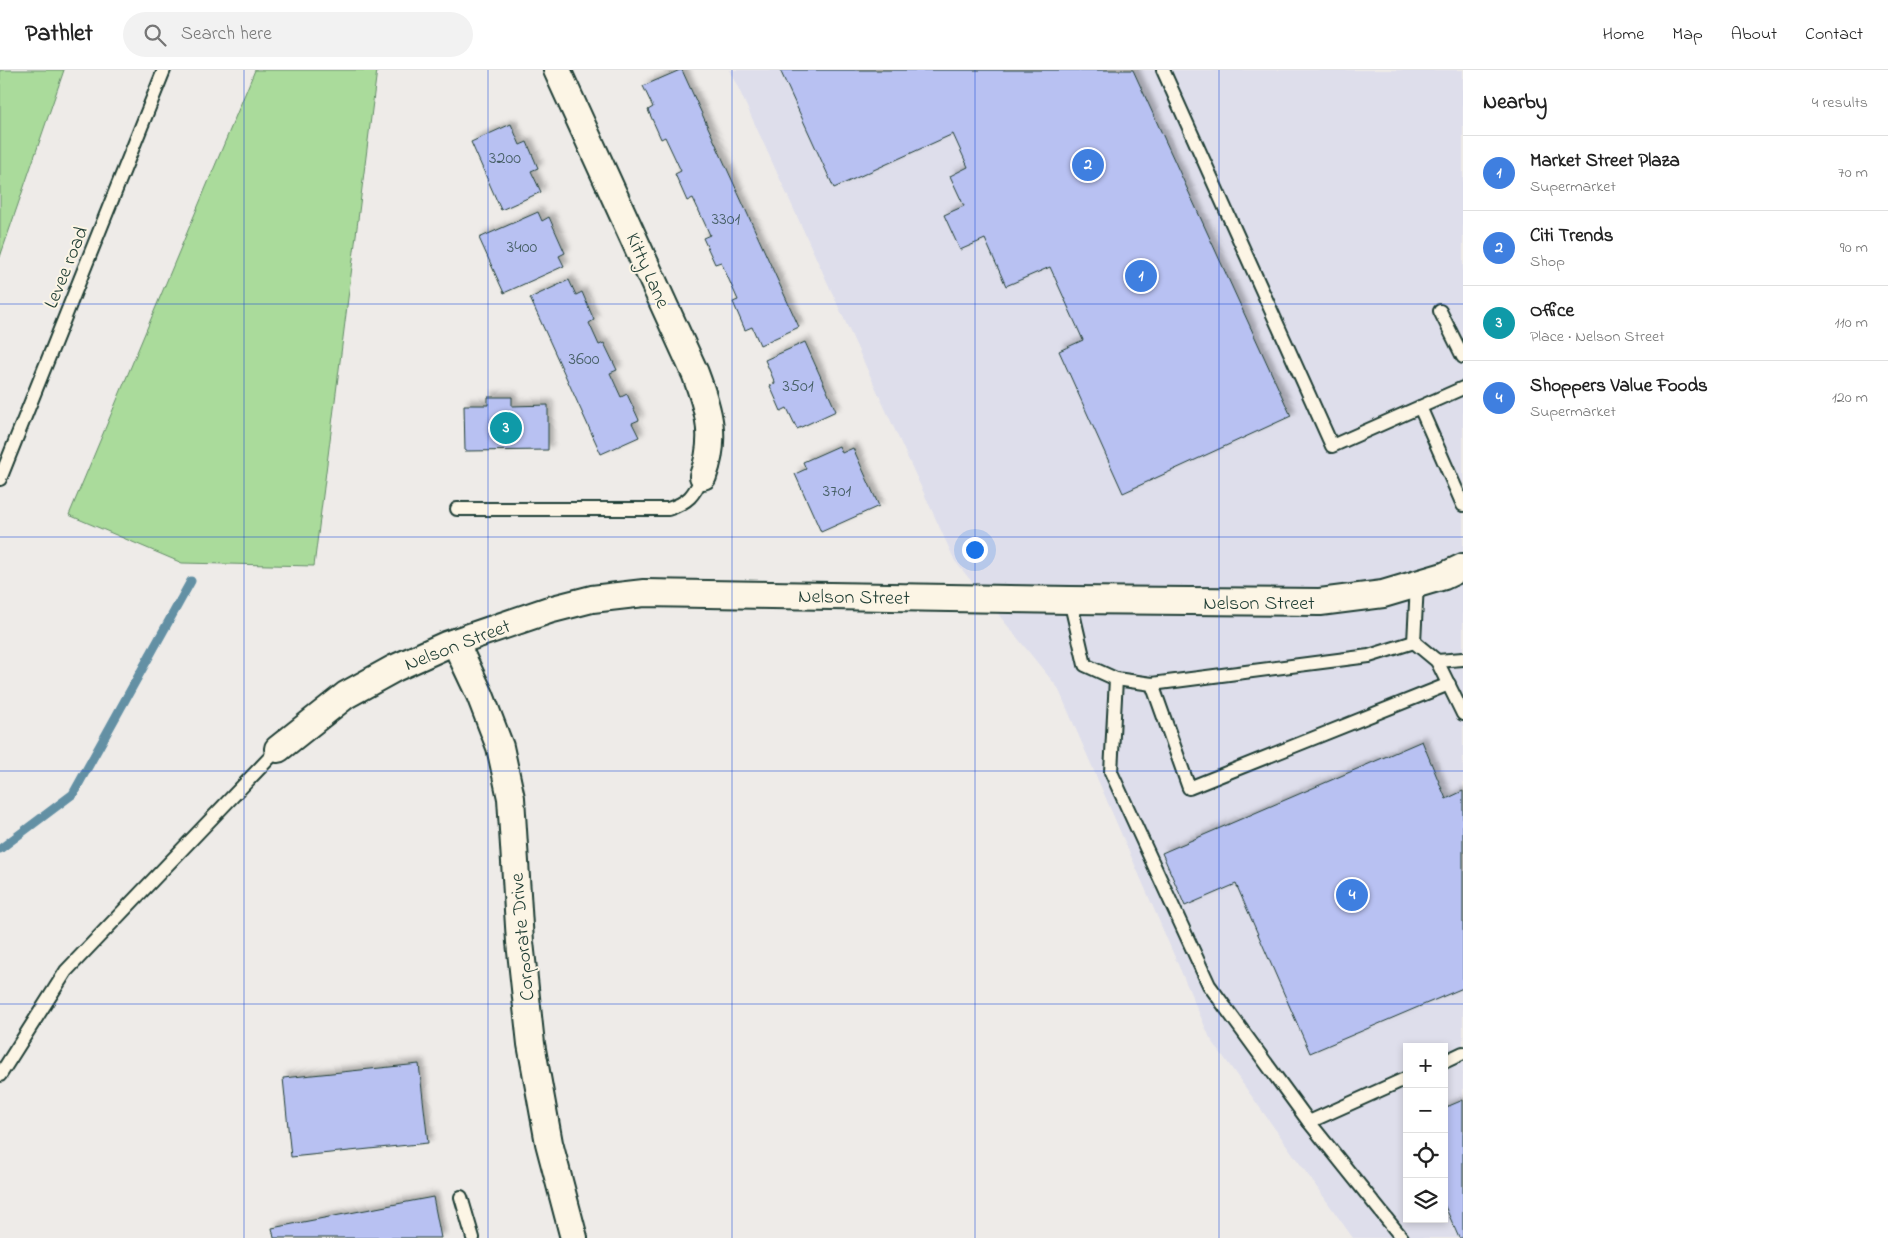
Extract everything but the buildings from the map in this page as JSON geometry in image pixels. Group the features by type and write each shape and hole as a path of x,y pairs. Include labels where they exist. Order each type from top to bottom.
{"street":[{"name":"Kitty Lane","path":"558,70 695,373 705,400 710,420 711,440 709,461 703,476"},
{"name":"Nelson Street","path":"278,749 346,695 396,668 455,642 549,610 592,599 644,593 1320,602 1383,594 1444,576 1463,567"},
{"name":"Corporate Drive","path":"455,642 480,695 500,747 511,798 520,942 530,1044 549,1143 574,1238"}],"lane":[{"name":"Levee road","path":"0,479 164,70"},
{"path":"1163,70 1332,446 1463,388"},
{"path":"1440,311 1463,357"},
{"path":"1420,407 1462,502"},
{"path":"457,509 668,509 681,504 693,495 703,476"},
{"path":"1414,642 1417,584"},
{"path":"1070,600 1085,665 1116,679 1152,684 1369,656 1414,642"},
{"path":"1414,642 1437,660 1463,714"},
{"path":"1437,660 1463,659"},
{"path":"1116,679 1111,772 1210,985 1309,1122 1402,1238"},
{"path":"1152,684 1188,788 1449,684"},
{"path":"0,1075 66,971 278,749"},
{"path":"1448,1060 1463,1053"},
{"path":"1309,1122 1403,1080"},
{"path":"461,1197 473,1238"}],"shaded area":[{"path":"730,70 1463,70 1463,1238 1353,1238 1210,1038 1058,688 955,561"}],"green space":[{"path":"0,70 64,70 0,257"},
{"path":"255,70 377,70 314,566 182,563 69,515"}],"waterway":[{"path":"0,849 73,794 191,581"}],"place":[{"name":"Citi Trends","path":"1088,165"},
{"name":"Market Street Plaza","path":"1141,276"},
{"name":"Office","path":"506,428"},
{"name":"Shoppers Value Foods","path":"1352,895"}]}
